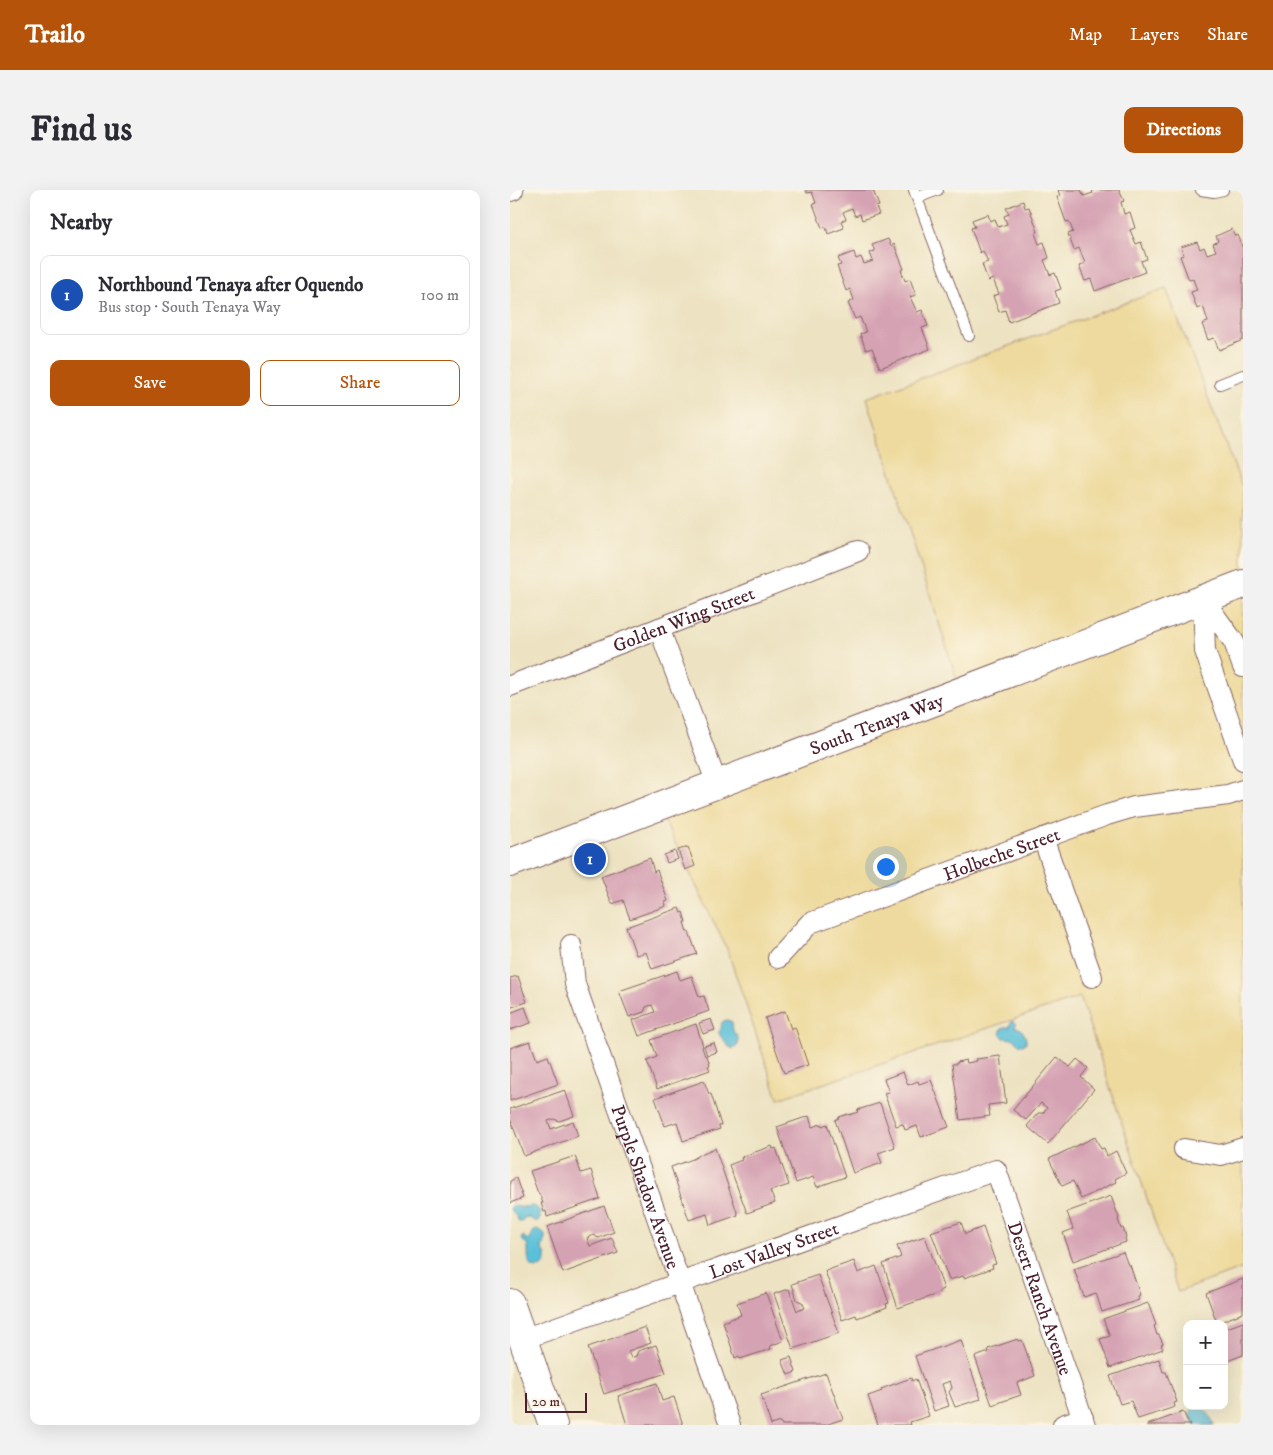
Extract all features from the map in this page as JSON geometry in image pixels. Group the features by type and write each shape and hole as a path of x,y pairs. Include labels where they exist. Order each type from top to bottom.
{"street":[{"name":"Golden Wing Street","path":"510,686 858,551"},
{"name":"South Tenaya Way","path":"510,863 1243,584"},
{"path":"1204,600 1234,642 1243,667"},
{"path":"1204,600 1205,650 1239,733 1243,760"},
{"path":"659,628 717,784"},
{"name":"Holbeche Street","path":"778,958 810,923 1107,815 1134,807 1228,795 1243,790"},
{"path":"1044,838 1092,977"},
{"name":"Purple Shadow Avenue","path":"571,945 575,984 730,1425"},
{"path":"1184,1149 1221,1156 1243,1148"},
{"name":"Lost Valley Street","path":"523,1339 996,1170"},
{"name":"Desert Ranch Avenue","path":"996,1170 1084,1422"},
{"path":"510,1303 553,1425"},
{"path":"1063,1425 1084,1422"}],"lane":[{"path":"938,190 915,194 969,336"},
{"path":"1201,190 1214,192 1223,190"},
{"path":"1220,384 1243,375"}],"sand":[{"path":"1166,288 1243,489 1243,1268 1178,1292 1080,997 778,1099 727,949 657,806 961,692 867,398"}],"water":[{"path":"723,1021 732,1022 733,1031 738,1037 738,1045 733,1049 728,1046 719,1034"},
{"path":"1013,1021 1016,1024 1015,1027 1022,1030 1025,1035 1026,1043 1023,1045 1014,1039 1004,1038 1000,1034 1002,1028 1010,1027 1010,1023"},
{"path":"514,1205 536,1207 540,1211 540,1219 535,1221 527,1217 522,1222 519,1222 510,1210"},
{"path":"536,1230 541,1231 545,1235 542,1248 546,1260 544,1265 539,1268 531,1265 528,1245 521,1239 523,1236 529,1240 532,1233"},
{"path":"1192,1410 1204,1410 1214,1425 1193,1425 1190,1413"}],"building":[{"path":"805,190 873,190 879,206 876,207 879,214 862,220 860,214 855,216 852,208 843,212 846,219 841,221 844,228 828,234 826,227 822,228 813,204 816,203 812,192 807,193"},
{"path":"1058,190 1081,190 1084,196 1093,193 1092,190 1119,190 1124,201 1121,202 1124,214 1130,212 1135,228 1130,230 1136,244 1141,242 1147,259 1141,261 1145,272 1095,291 1091,279 1085,281 1079,266 1085,263 1079,248 1074,250 1068,234 1073,232 1069,221 1066,222 1057,197 1060,196"},
{"path":"1023,201 1025,208 1029,207 1038,232 1035,233 1039,244 1044,242 1049,258 1044,260 1050,275 1055,273 1061,289 1055,291 1059,303 1009,322 1005,310 999,312 993,296 999,294 993,279 988,281 982,264 988,262 983,251 980,253 971,228 975,227 972,220 988,214 990,221 995,219 998,227 1007,224 1004,216 1009,214 1006,208"},
{"path":"1232,229 1235,236 1238,235 1243,249 1243,340 1219,350 1214,338 1208,340 1202,324 1208,322 1203,306 1197,309 1191,292 1197,290 1193,279 1189,280 1180,256 1184,255 1181,247 1197,242 1200,249 1204,247 1207,254 1216,251 1213,244 1218,241 1216,236"},
{"path":"888,239 891,246 894,244 904,269 901,270 905,281 910,279 916,295 910,297 917,312 922,310 928,326 922,328 930,349 880,368 872,348 866,350 860,334 866,332 860,317 855,319 848,303 854,300 850,289 846,291 837,266 841,265 838,258 854,252 856,259 861,257 864,264 873,261 870,253 875,251 872,245"},
{"path":"688,847 695,866 685,870 678,850"},
{"path":"675,851 678,859 667,863 664,855"},
{"path":"650,858 654,872 657,870 668,901 665,902 666,906 630,919 623,900 612,904 601,876"},
{"path":"679,908 681,913 683,912 687,932 689,932 697,954 652,969 646,952 636,955 626,927"},
{"path":"677,971 680,980 692,976 699,997 704,996 709,1011 639,1036 633,1020 655,1012 652,1005 646,1007 644,1012 629,1017 619,991"},
{"path":"518,976 527,1002 512,1007 510,1006 510,978"},
{"path":"525,1007 531,1023 510,1030 510,1013"},
{"path":"785,1011 791,1029 795,1027 808,1065 784,1073 765,1018"},
{"path":"711,1019 715,1030 703,1034 699,1023"},
{"path":"696,1024 710,1070 657,1089 647,1061 657,1057 651,1040"},
{"path":"530,1041 537,1060 548,1056 558,1084 510,1101 510,1048"},
{"path":"714,1043 717,1052 707,1055 704,1046"},
{"path":"1000,1056 1006,1103 988,1105 990,1116 960,1120 952,1064 966,1060 967,1063 977,1061 976,1059"},
{"path":"1057,1057 1070,1067 1077,1059 1088,1068 1081,1077 1094,1089 1048,1144 1027,1126 1038,1113 1043,1113 1047,1108 1041,1103 1026,1120 1013,1110"},
{"path":"903,1072 908,1085 918,1081 919,1084 931,1080 949,1127 921,1137 917,1126 905,1130 903,1124 896,1126 884,1093 889,1092 884,1079"},
{"path":"704,1081 709,1094 711,1094 721,1125 719,1126 720,1129 683,1141 677,1122 665,1126 655,1098"},
{"path":"565,1090 574,1116 559,1121 554,1119 548,1121 551,1129 573,1121 578,1136 524,1156 510,1118 510,1109"},
{"path":"880,1103 895,1147 878,1153 882,1163 853,1173 835,1120 839,1117 858,1112 857,1110"},
{"path":"809,1116 812,1127 827,1124 845,1177 817,1187 813,1177 796,1183 777,1127"},
{"path":"1095,1137 1101,1149 1104,1148 1107,1156 1116,1151 1126,1173 1115,1179 1116,1182 1081,1199 1073,1181 1062,1186 1049,1159"},
{"path":"772,1146 773,1149 776,1148 789,1185 770,1191 775,1203 747,1213 729,1165 742,1160 741,1157"},
{"path":"715,1148 738,1215 710,1225 707,1214 689,1220 671,1167"},
{"path":"575,1156 581,1173 591,1170 600,1199 547,1217 530,1171"},
{"path":"516,1178 523,1198 510,1203 510,1181"},
{"path":"1111,1196 1121,1229 1123,1228 1126,1237 1126,1242 1073,1261 1063,1233 1073,1229 1067,1212"},
{"path":"604,1206 614,1232 598,1238 594,1235 587,1238 590,1246 612,1238 618,1253 563,1273 547,1227"},
{"path":"961,1222 965,1234 983,1227 996,1264 992,1265 993,1268 964,1278 963,1276 949,1280 931,1232"},
{"path":"925,1236 944,1289 939,1291 940,1293 898,1308 883,1264 901,1257 897,1246"},
{"path":"1123,1252 1128,1265 1130,1265 1140,1295 1138,1296 1139,1300 1102,1312 1096,1293 1084,1297 1074,1269"},
{"path":"854,1261 858,1273 876,1266 889,1303 886,1304 887,1307 857,1318 856,1315 842,1320 825,1271"},
{"path":"818,1275 839,1333 793,1349 774,1294 789,1289 797,1311 805,1308 802,1302 797,1300 792,1284"},
{"path":"1243,1279 1243,1313 1225,1320 1216,1320 1206,1293"},
{"path":"766,1293 783,1341 770,1346 771,1349 740,1359 739,1356 735,1358 723,1322 741,1315 737,1303"},
{"path":"1148,1303 1156,1325 1154,1326 1157,1335 1159,1335 1163,1344 1161,1345 1163,1349 1110,1368 1100,1339 1110,1336 1103,1319"},
{"path":"1243,1322 1243,1355 1228,1361 1228,1328"},
{"path":"645,1327 651,1343 628,1351 631,1358 636,1356 638,1351 656,1345 666,1373 604,1394 588,1347"},
{"path":"1018,1339 1018,1341 1022,1340 1035,1376 1017,1383 1021,1395 992,1405 975,1357 989,1352 988,1349"},
{"path":"961,1340 981,1399 955,1407 949,1392 952,1388 950,1381 942,1384 949,1406 934,1411 915,1356"},
{"path":"791,1357 796,1372 788,1375 782,1360"},
{"path":"1159,1359 1177,1402 1174,1403 1175,1407 1138,1419 1131,1401 1120,1404 1110,1376"},
{"path":"826,1373 843,1419 825,1425 782,1425 780,1422 771,1425 761,1395"},
{"path":"911,1378 912,1381 916,1379 929,1416 910,1422 911,1425 878,1425 868,1396"},
{"path":"657,1383 662,1401 674,1397 683,1425 627,1425 618,1396"},
{"path":"1183,1412 1190,1425 1147,1425"}],"place":[{"name":"Northbound Tenaya after Oquendo","path":"590,859"}]}
